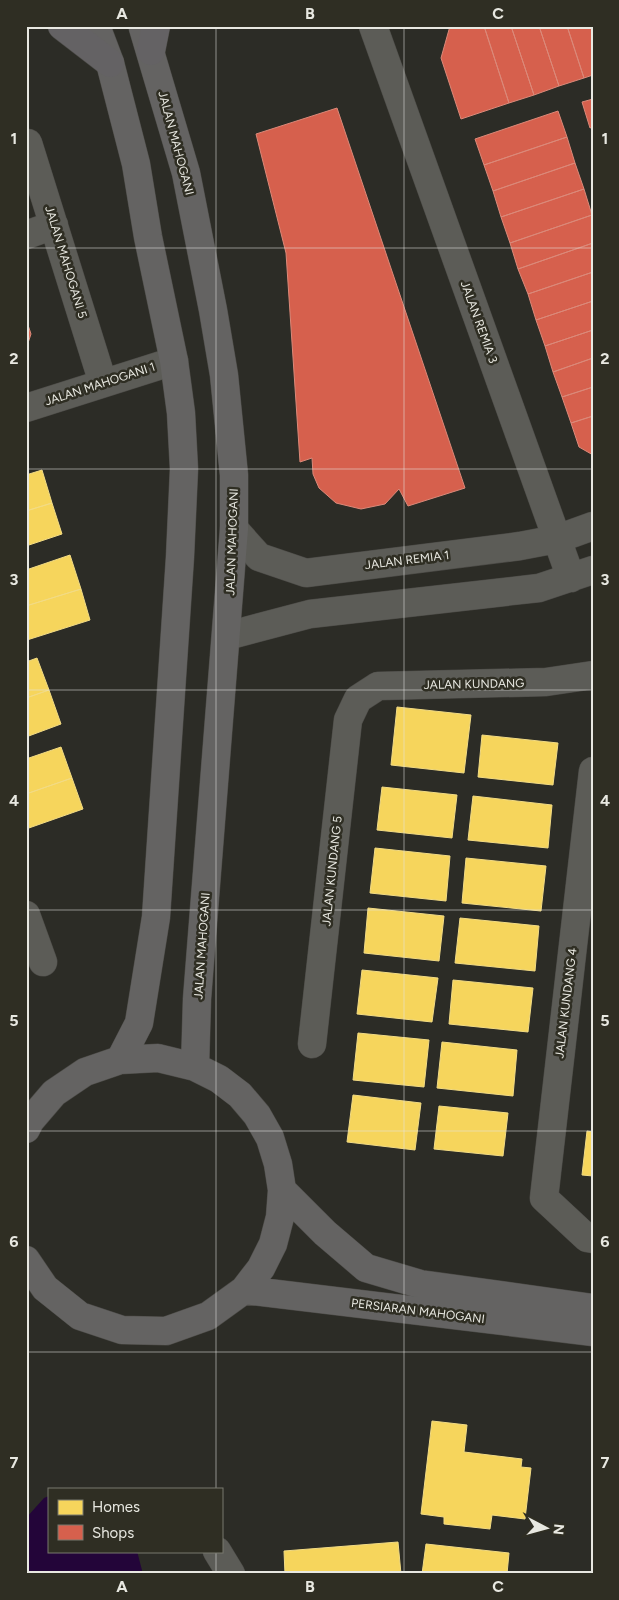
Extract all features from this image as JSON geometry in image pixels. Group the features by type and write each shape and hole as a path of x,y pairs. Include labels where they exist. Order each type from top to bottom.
{"highway":[{"path":"62,26 110,63"}],"main road":[{"path":"96,26 110,63 136,164 148,237 174,361 181,413 184,469 156,917 139,1023 120,1060"},
{"name":"JALAN MAHOGANI","path":"150,35 186,173 215,320 224,375 234,475 234,529 227,636 197,999 195,1067"},
{"path":"26,1129 30,1121 54,1093 84,1072 120,1060 158,1058 195,1067 219,1079 240,1095 256,1115 270,1138 278,1164 282,1190 280,1218 273,1244 261,1268 244,1290 208,1316 166,1331 122,1330 80,1316 45,1288 26,1260"},
{"path":"282,1190 325,1233 366,1268 420,1284 593,1308"},
{"name":"PERSIARAN MAHOGANI","path":"244,1290 593,1332"}],"street":[{"name":"JALAN REMIA 3","path":"373,26 557,539 582,574"},
{"name":"JALAN REMIA 3","path":"388,66 391,26"},
{"name":"JALAN MAHOGANI 5","path":"26,142 28,143 104,383"},
{"path":"26,235 54,225"},
{"name":"JALAN MAHOGANI 1","path":"26,408 174,361"},
{"name":"JALAN REMIA 1","path":"234,529 259,557 306,573 520,546 557,539 593,526"},
{"path":"227,636 310,614 539,588 582,574"},
{"name":"JALAN KUNDANG","path":"358,699 378,686 546,682 593,675"},
{"name":"JALAN KUNDANG 5","path":"312,1044 348,720 358,699"},
{"name":"JALAN KUNDANG 4","path":"593,772 544,1198 587,1238 593,1238"},
{"path":"26,915 43,962"},
{"path":"218,1552 231,1574"}],"shaded area":[{"path":"48,1496 48,1552 137,1552 143,1574 26,1574 26,1518 44,1498"}],"building: Homes":[{"path":"42,470 52,503 26,511 26,475"},
{"path":"52,503 62,534 26,546 26,511"},
{"path":"70,555 81,589 26,606 26,570"},
{"path":"81,589 90,620 27,640 26,606"},
{"path":"37,658 49,690 26,698 26,662"},
{"path":"49,690 61,724 26,737 26,698"},
{"path":"397,707 471,715 464,773 391,765"},
{"path":"482,735 558,743 553,785 478,777"},
{"path":"61,747 72,778 26,794 26,759"},
{"path":"72,778 83,809 26,829 26,794"},
{"path":"382,787 457,795 452,838 377,830"},
{"path":"473,796 552,805 548,848 468,840"},
{"path":"375,848 450,856 446,901 370,893"},
{"path":"466,858 546,866 541,911 462,903"},
{"path":"368,908 444,916 439,961 364,953"},
{"path":"460,918 539,926 535,971 455,963"},
{"path":"362,970 438,978 432,1022 357,1014"},
{"path":"453,980 533,988 528,1032 449,1024"},
{"path":"358,1033 429,1040 424,1087 353,1080"},
{"path":"442,1042 517,1050 513,1096 437,1088"},
{"path":"353,1095 421,1103 415,1150 347,1142"},
{"path":"439,1106 508,1113 503,1156 434,1149"},
{"path":"587,1131 593,1132 593,1176 582,1175"},
{"path":"432,1421 467,1425 464,1452 522,1459 521,1467 531,1468 525,1519 492,1515 490,1529 444,1524 444,1517 421,1514"},
{"path":"398,1542 401,1574 285,1574 284,1551"},
{"path":"426,1544 509,1553 507,1574 422,1574"}],"building: Shops":[{"path":"450,26 484,26 509,103 461,119 441,58"},
{"path":"484,26 511,26 534,95 509,103"},
{"path":"511,26 539,26 559,86 534,95"},
{"path":"539,26 567,26 584,78 559,86"},
{"path":"567,26 593,26 593,75 584,78"},
{"path":"593,99 593,127 590,128 582,102"},
{"path":"337,108 465,488 408,506 399,489 385,504 361,509 336,503 319,488 313,474 312,458 300,462 286,253 256,134"},
{"path":"558,111 567,137 484,165 475,139"},
{"path":"567,137 575,163 493,191 484,165"},
{"path":"575,163 584,189 501,217 493,191"},
{"path":"584,189 592,215 510,243 501,217"},
{"path":"592,215 593,243 518,269 510,243"},
{"path":"593,243 593,272 528,294 518,269"},
{"path":"593,272 593,301 536,320 528,294"},
{"path":"593,301 593,330 545,346 536,320"},
{"path":"26,319 31,334 26,349"},
{"path":"593,330 593,358 553,372 545,346"},
{"path":"593,358 593,387 562,397 553,372"},
{"path":"593,387 593,416 571,423 562,397"},
{"path":"593,416 593,455 579,447 571,423"}]}
